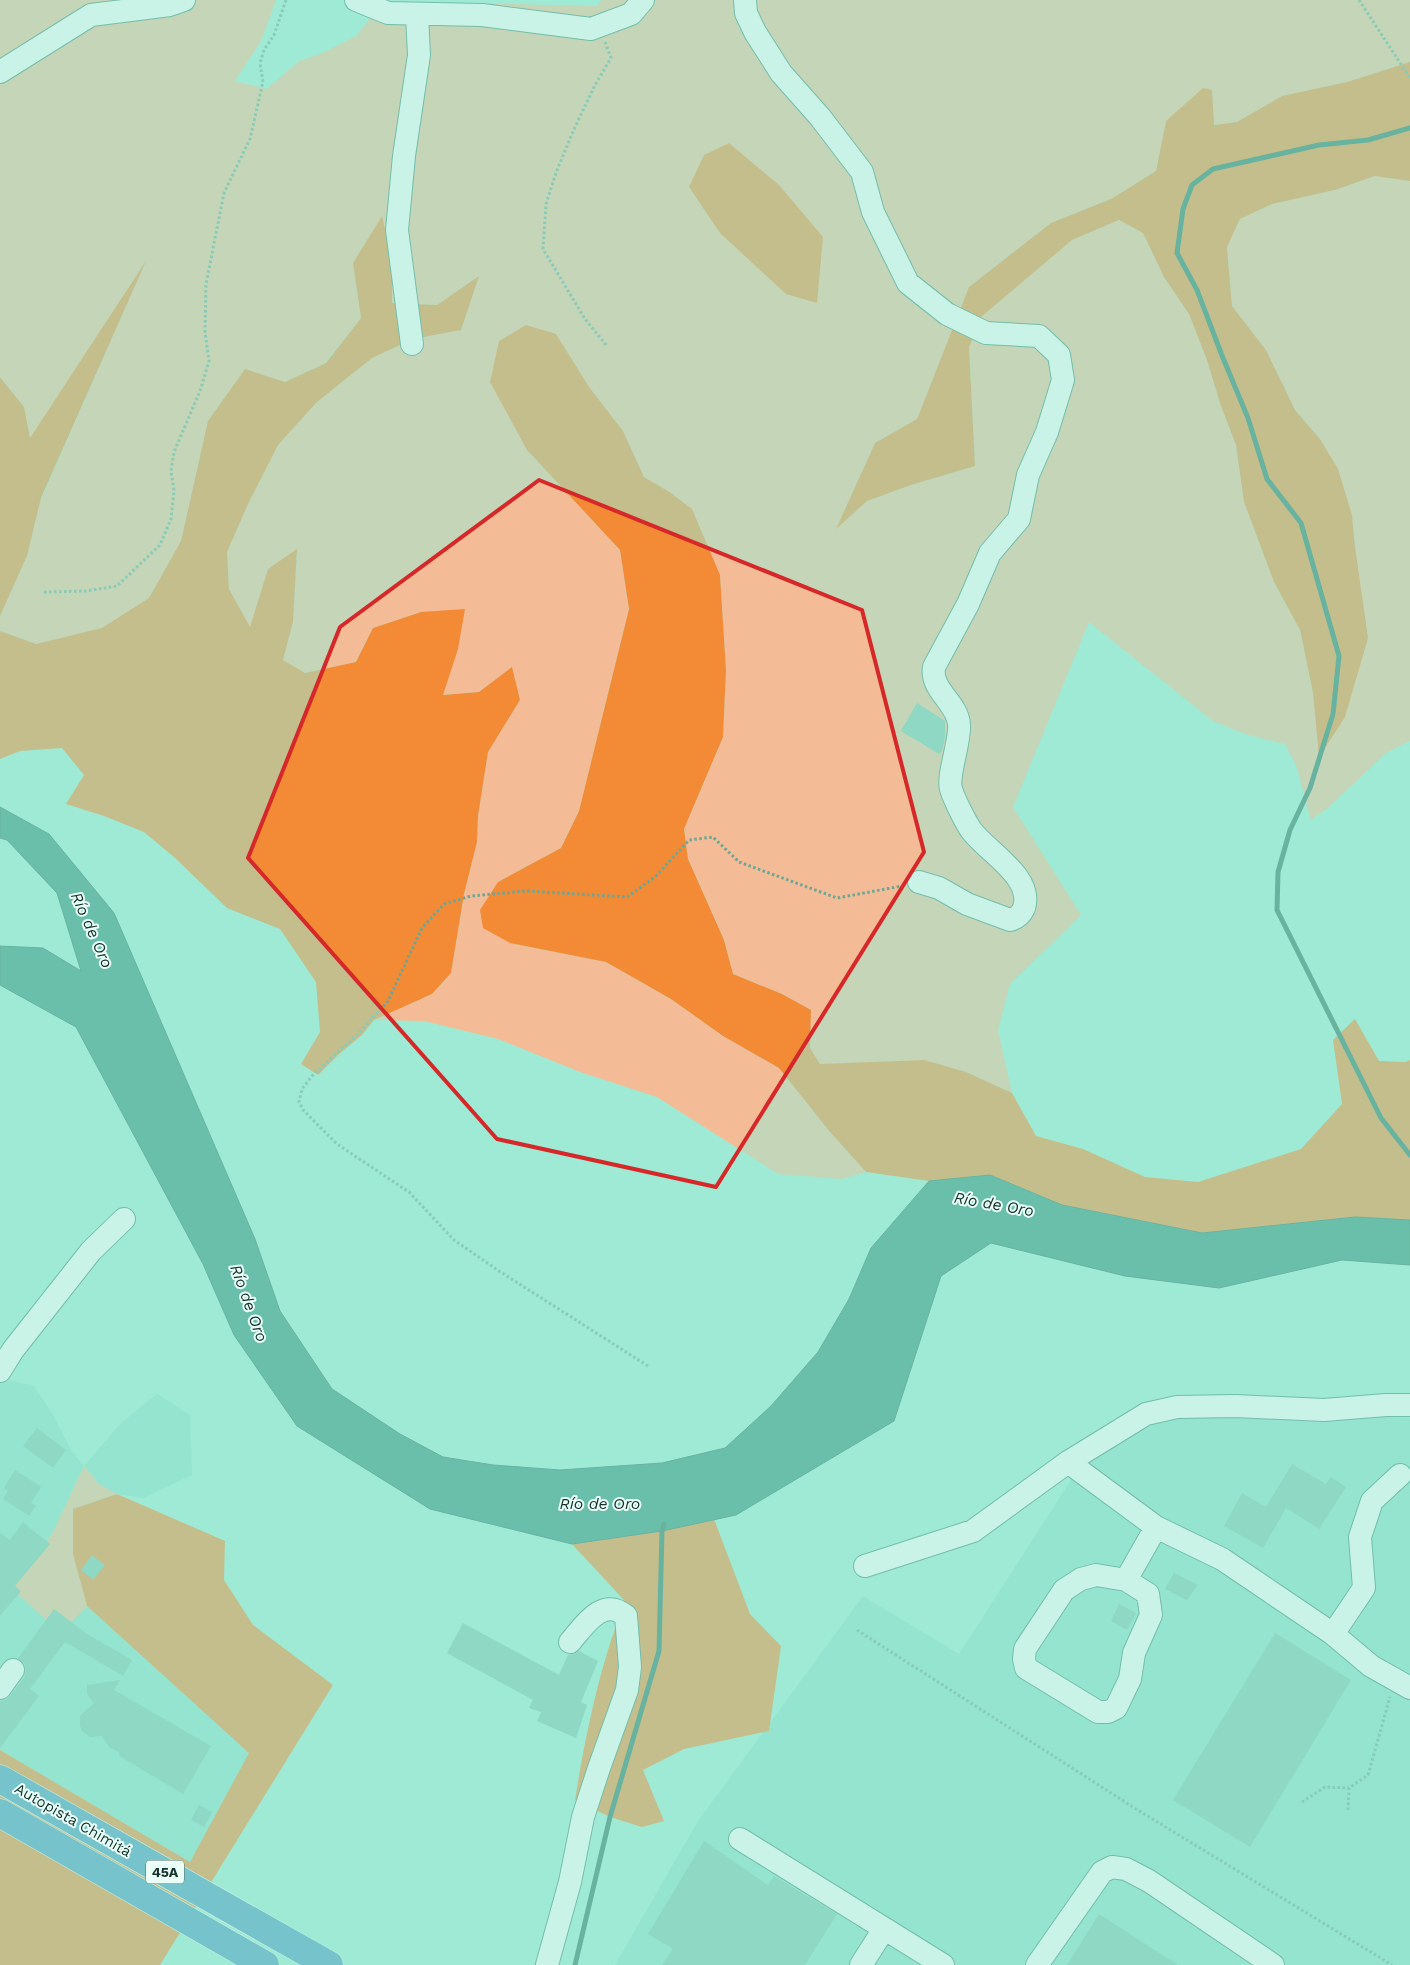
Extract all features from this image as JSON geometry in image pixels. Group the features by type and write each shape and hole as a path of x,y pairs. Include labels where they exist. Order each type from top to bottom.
{"highway":[{"name":"Autopista Chimitá","path":"0,1778 329,1965"},
{"name":"Autopista Chimitá","path":"0,1813 266,1965"}],"lane":[{"path":"0,72 91,15 170,5 184,0"},
{"path":"356,0 388,13 482,15 542,21 591,29 631,14 643,0"},
{"path":"745,0 746,13 749,20 781,73 820,117 862,172 873,212 908,283 947,314 986,333 1039,336 1058,355 1060,363 1063,380 1047,432 1028,475 1019,519 990,553 968,604 934,667 933,674 935,683 955,710 959,725 951,787 971,830 1021,882 1026,898 1023,911 1017,918 1010,920 967,904 939,888 919,882"},
{"path":"412,344 397,230 404,156 419,55 417,15"},
{"path":"0,1371 14,1350 91,1251 124,1219"},
{"path":"865,1566 973,1532 1068,1462 1146,1414 1177,1407 1234,1406 1324,1410 1410,1405"},
{"path":"1068,1462 1156,1527 1222,1559 1333,1634 1371,1666 1403,1684"},
{"path":"1333,1634 1364,1588 1360,1537 1372,1501 1400,1475"},
{"path":"1126,1580 1156,1527"},
{"path":"1096,1575 1126,1580 1148,1594 1151,1614 1134,1653 1130,1679 1116,1708 1108,1712 1098,1712 1026,1668 1024,1659 1025,1649 1064,1590 1080,1579 1096,1575"},
{"path":"547,1965 570,1882 584,1817 599,1768 627,1690 630,1667 626,1616 620,1611 607,1610 596,1613 570,1642"},
{"path":"740,1839 943,1965"},
{"path":"1038,1965 1102,1872 1112,1867 1126,1869 1149,1881 1273,1965"},
{"path":"862,1965 884,1928"}],"path":[{"path":"44,592 86,591 117,586 160,545 171,519 174,490 171,471 174,452 197,399 209,361 204,332 206,284 224,193 250,139 263,82 260,63 264,50 274,35 286,0"},
{"path":"1359,0 1410,78"},
{"path":"605,24 600,32 611,58 594,85 574,127 557,170 546,204 543,249 585,319 607,346"},
{"path":"648,1366 498,1271 454,1240 409,1192 337,1144 304,1111 299,1102 302,1089 312,1076 359,1033 388,1001 422,928 444,904 471,896 526,891 627,897 656,878 689,840 714,837 738,862 838,898 919,882"},
{"path":"856,1630 1136,1809 1392,1965"},
{"path":"1302,1802 1325,1787 1349,1788 1368,1775 1403,1684"},
{"path":"1348,1810 1349,1788"}],"highlighted area":[{"path":"539,480 862,610 924,852 716,1187 497,1139 248,858 340,627"}],"shaded area":[{"path":"0,0 276,0 261,41 235,81 267,89 299,61 325,52 356,36 377,10 404,7 487,4 598,6 601,0 1410,0 1410,62 1347,82 1282,96 1237,122 1213,125 1212,91 1166,121 1156,171 1111,199 1051,223 969,287 917,419 875,443 837,527 867,501 911,485 975,466 969,347 981,317 1072,240 1119,220 1143,233 1164,277 1189,314 1207,360 1221,406 1236,445 1244,502 1274,582 1300,630 1313,693 1320,757 1355,547 1352,515 1320,439 1295,410 1266,350 1232,306 1227,247 1240,219 1272,204 1335,190 1375,176 1410,181 1410,741 1386,753 1330,806 1311,820 1296,765 1285,744 1245,734 1213,721 1089,622 1013,807 1081,915 1010,984 998,1030 1012,1093 966,1072 820,1064 810,1048 811,1010 782,994 733,974 724,940 688,859 684,829 723,737 726,670 720,575 668,491 644,477 623,431 589,387 527,450 620,550 629,609 579,811 561,848 498,882 510,943 606,962 671,999 723,1036 779,1068 830,1132 866,1172 841,1179 778,1174 657,1097 580,1072 498,1039 424,1021 374,1020 432,994 451,973 464,894 477,842 478,816 488,752 520,700 511,668 479,692 442,695 458,649 421,612 373,628 356,662 305,673 283,660 293,622 297,550 268,569 250,628 229,589 227,552 249,502 278,445 317,402 372,358 413,339 461,330 478,277 437,305 391,303 392,261 353,263 361,318 325,363 285,382 245,369 208,421 181,541 149,598 102,629 36,644 0,631 0,616 27,556 39,504 144,265 30,439 24,407 0,377","holes":["720,233 816,303 752,261"]},
{"path":"1410,62 1410,181 1375,176 1335,190 1272,204 1240,219 1227,247 1232,306 1266,350 1295,410 1320,439 1338,469 1352,515 1368,638 1345,717 1319,757 1313,693 1300,630 1274,582 1244,502 1236,445 1221,406 1207,360 1189,314 1164,277 1143,233 1119,220 1072,240 981,317 969,347 975,466 911,485 867,501 836,529 875,443 917,419 969,287 1051,223 1111,199 1156,171 1166,121 1203,88 1212,90 1214,125 1237,122 1282,96 1347,82"},
{"path":"729,143 779,185 823,237 817,303 786,294 720,233 689,187 704,155"},
{"path":"382,216 392,261 392,303 437,305 479,276 461,330 413,339 372,358 317,402 278,445 249,502 227,552 229,589 250,627 268,569 297,549 293,622 283,660 305,673 356,662 373,628 421,612 465,609 458,649 443,695 479,692 512,667 520,700 488,752 478,816 477,842 464,894 451,973 432,994 374,1020 362,1035 318,1075 301,1064 320,1032 316,982 280,929 227,908 174,857 144,832 104,816 66,804 84,775 62,748 20,751 0,759 0,631 36,644 102,628 149,598 181,541 208,421 245,369 285,382 326,363 361,318 353,263"},
{"path":"146,261 41,498 27,556 0,616 0,377 24,407 30,438"},
{"path":"526,325 556,334 589,387 623,431 644,477 668,491 692,509 720,575 726,670 723,737 684,829 688,859 724,940 733,974 782,994 811,1010 810,1048 820,1064 924,1060 966,1072 1012,1093 1036,1136 1083,1149 1145,1177 1198,1182 1301,1149 1342,1104 1333,1040 1355,1019 1379,1061 1406,1062 1410,1060 1410,1220 1355,1217 1202,1233 1062,1205 990,1175 929,1181 866,1172 830,1132 779,1068 723,1036 671,999 606,962 510,943 483,928 480,910 498,882 561,848 579,811 629,609 620,550 527,450 490,382 499,341"},
{"path":"0,1378 34,1386 52,1413 71,1450 84,1466 52,1534 12,1589 61,1632 87,1606 250,1753 190,1862 0,1750"},
{"path":"157,1394 190,1415 192,1475 143,1498 117,1494 99,1484 84,1466 121,1423"},
{"path":"1212,1409 1410,1418 1410,1965 615,1965 698,1821 863,1596 959,1654 1078,1469 1124,1431"},
{"path":"84,1466 99,1484 117,1494 73,1509 73,1554 87,1606 61,1633 12,1589 52,1534"},
{"path":"117,1494 225,1541 224,1580 253,1625 333,1685 160,1965 0,1965 0,1750 190,1862 249,1753 87,1606 73,1554 73,1509"},
{"path":"714,1519 750,1614 781,1646 769,1731 684,1749 643,1770 664,1821 642,1827 610,1817 575,1800 585,1743 598,1687 624,1600 572,1544 662,1531"}],"water":[{"name":"Río de Oro","path":"0,807 49,834 114,913 255,1239 280,1311 332,1389 400,1434 443,1457 493,1465 560,1470 662,1463 725,1448 771,1406 818,1352 849,1299 871,1248 929,1181 990,1175 1062,1205 1202,1233 1355,1217 1410,1220 1410,1265 1342,1260 1219,1288 1125,1276 991,1243 941,1276 894,1421 736,1515 662,1531 572,1544 430,1509 297,1426 234,1335 203,1264 76,1027 0,985 0,946 43,948 81,971 57,893 7,840 0,838"}],"building":[{"path":"917,703 945,721 945,737 942,751 939,754 901,731"},
{"path":"37,1428 66,1450 53,1468 23,1446"},
{"path":"1292,1464 1326,1484 1331,1477 1346,1487 1319,1529 1286,1508 1263,1548 1224,1526 1242,1493 1266,1507"},
{"path":"15,1470 41,1487 31,1503 36,1506 29,1516 3,1499 8,1491 4,1488"},
{"path":"23,1522 50,1544 15,1586 21,1591 0,1616 0,1533 10,1540"},
{"path":"92,1555 105,1565 93,1580 81,1570"},
{"path":"1174,1573 1198,1585 1187,1600 1165,1589"},
{"path":"1119,1604 1136,1613 1127,1630 1111,1621"},
{"path":"54,1609 87,1634 132,1660 123,1676 65,1642 30,1689 39,1696 0,1748 0,1701 6,1700 24,1678 26,1672 25,1665 18,1658"},
{"path":"463,1623 559,1675 568,1655 579,1651 598,1661 581,1702 587,1705 576,1738 537,1721 541,1712 529,1708 533,1700 447,1653"},
{"path":"1275,1633 1351,1680 1250,1847 1173,1800"},
{"path":"120,1680 114,1690 211,1746 183,1794 119,1756 120,1753 109,1747 102,1736 90,1737 82,1731 80,1716 94,1703 87,1694 87,1685"},
{"path":"199,1805 212,1812 204,1827 191,1820"},
{"path":"704,1841 768,1885 774,1876 837,1914 805,1965 662,1965 673,1949 648,1934"},
{"path":"1099,1914 1178,1965 1067,1965"}],"waterway":[{"path":"1410,128 1368,140 1319,145 1213,169 1192,185 1183,209 1177,253 1197,290 1248,418 1267,479 1301,523 1339,656 1333,714 1310,788 1290,830 1278,872 1277,910 1381,1118 1410,1155"},
{"path":"575,1965 610,1817 659,1651 662,1531 664,1524"}]}
